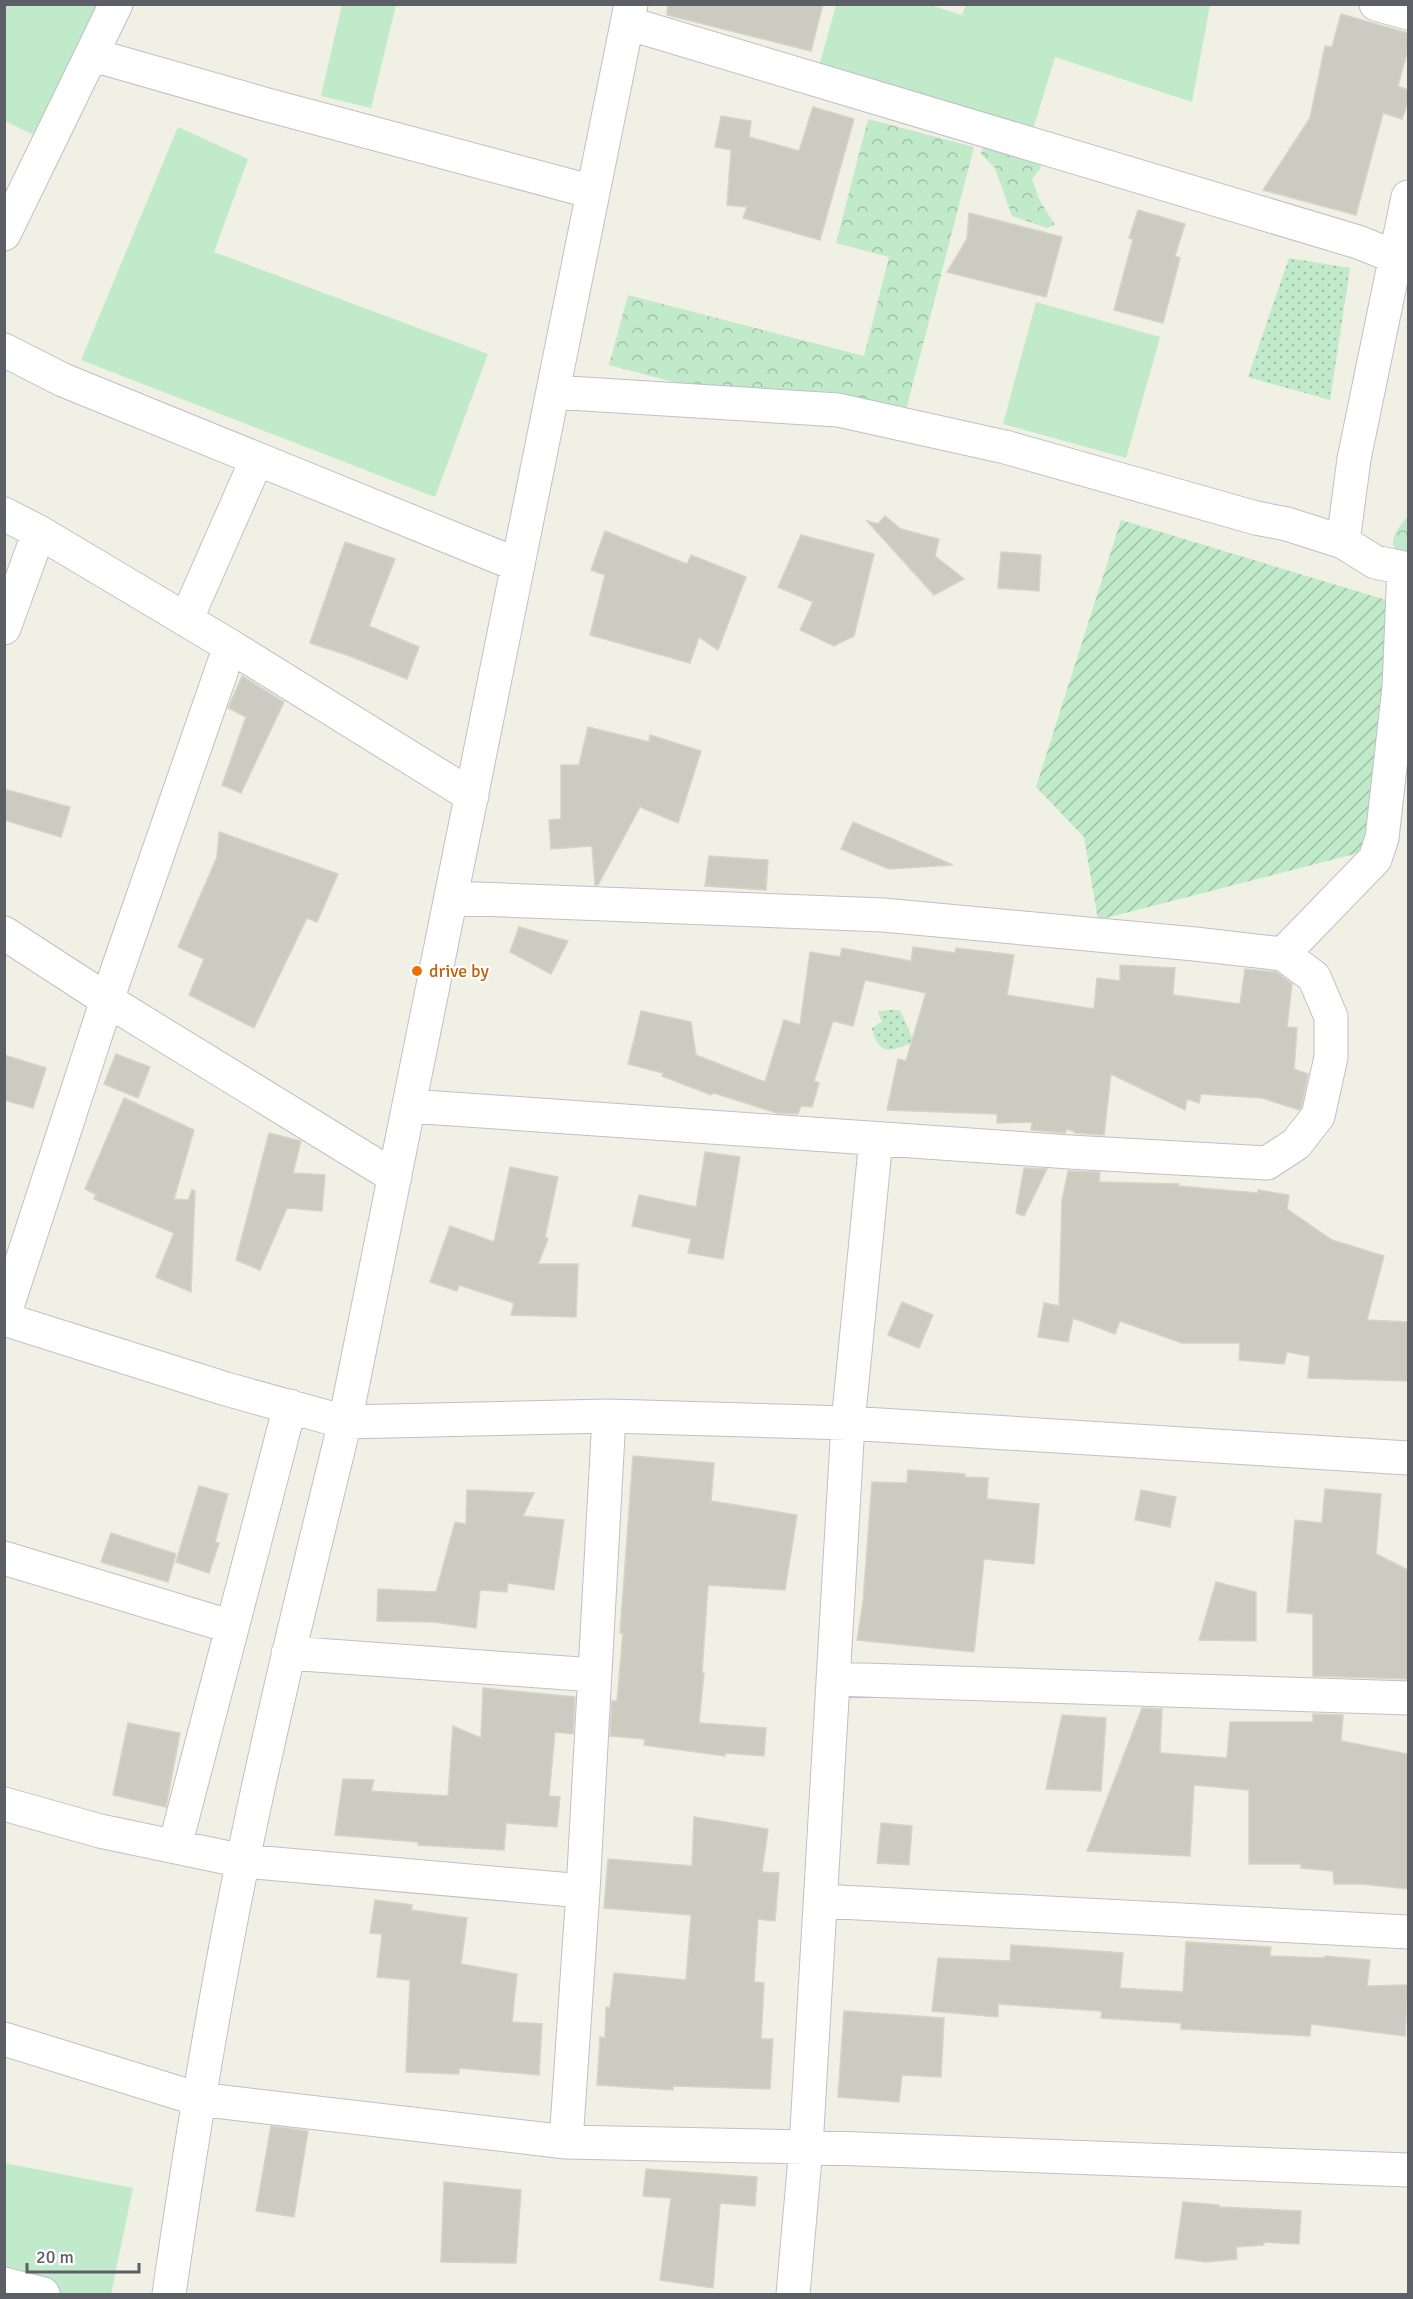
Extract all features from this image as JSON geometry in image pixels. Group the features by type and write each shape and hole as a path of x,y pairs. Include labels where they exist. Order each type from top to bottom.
{"street":[{"path":"4,234 116,4"},
{"path":"1376,4 1408,13"},
{"path":"169,2295 198,2099 243,1861 288,1653 345,1422 629,14 1358,242 1402,260"},
{"path":"93,55 264,104 593,192"},
{"path":"1343,542 1354,459 1402,260 1408,197"},
{"path":"4,350 63,380 518,565"},
{"path":"553,392 838,410 1005,447 1256,518 1287,524 1343,542 1375,562 1406,568 1399,687 1382,838 1375,859 1283,954"},
{"path":"186,620 257,459"},
{"path":"4,514 39,532 230,646 472,796"},
{"path":"4,628 39,532"},
{"path":"230,646 106,1000 4,1317 226,1389 345,1422 609,1416 848,1423 1408,1458"},
{"path":"409,1106 876,1139 1267,1163 1296,1144 1318,1116 1330,1057 1331,1017 1314,977 1283,954 883,915 451,898"},
{"path":"4,933 106,1000 395,1177"},
{"path":"793,2295 806,2147 848,1423 876,1139"},
{"path":"175,1846 290,1406"},
{"path":"566,2142 583,1891 609,1416"},
{"path":"4,1558 232,1627"},
{"path":"288,1653 594,1675"},
{"path":"834,1679 1408,1698"},
{"path":"4,1804 100,1831 243,1861 583,1891"},
{"path":"820,1901 1408,1932"},
{"path":"4,2039 198,2099 566,2142 806,2147 1408,2170"},
{"path":"4,2283 43,2295"}],"green space":[{"path":"966,4 1210,5 1192,102 1055,57 1031,136 817,74 836,5 930,5 962,15"},
{"path":"4,5 111,5 46,141 5,121"},
{"path":"342,5 396,5 371,108 321,96"},
{"path":"868,119 974,147 898,441 609,365 628,295 864,356 889,257 836,243"},
{"path":"989,126 1042,161 1040,169 1032,179 1040,201 1055,225 1047,228 1012,216 995,168 981,154"},
{"path":"178,127 248,159 214,252 488,354 435,497 81,360"},
{"path":"1289,258 1350,268 1330,400 1248,377"},
{"path":"1036,302 1160,337 1126,458 1003,424"},
{"path":"1408,516 1408,557 1395,549 1393,539"},
{"path":"1121,520 1396,603 1374,849 1098,920 1084,837 1036,787"},
{"path":"900,1010 914,1042 893,1049 882,1048 878,1044 872,1028 882,1022 878,1012"},
{"path":"4,2163 133,2188 111,2294 5,2294"}],"building":[{"path":"668,4 823,4 811,51 667,15"},
{"path":"1341,14 1408,33 1408,49 1398,86 1408,90 1408,102 1402,119 1383,113 1356,215 1263,190 1310,118 1325,46 1332,47"},
{"path":"813,107 854,119 820,240 743,218 747,207 727,205 731,150 715,147 721,116 751,121 749,137 799,151"},
{"path":"1138,210 1185,224 1175,256 1180,258 1163,323 1114,310 1133,239 1129,238"},
{"path":"969,213 1062,237 1046,297 947,272 967,239"},
{"path":"885,516 901,529 939,539 935,556 964,579 934,595 867,521 878,524"},
{"path":"605,531 687,564 691,555 746,577 718,650 699,637 690,663 590,635 605,575 591,570"},
{"path":"801,535 874,554 854,636 834,646 800,630 813,602 778,587"},
{"path":"345,542 395,559 369,626 419,647 407,679 310,643"},
{"path":"1001,552 1041,555 1039,591 998,588"},
{"path":"242,676 284,702 241,793 222,785 246,717 228,708"},
{"path":"588,727 649,742 650,735 701,751 678,823 640,807 598,885 595,885 592,846 551,849 549,820 561,819 561,765 579,765"},
{"path":"4,789 70,807 61,837 4,820"},
{"path":"853,822 953,865 889,869 841,849"},
{"path":"219,832 338,874 317,922 307,918 254,1028 189,995 204,959 178,947 217,857"},
{"path":"709,856 768,860 766,890 705,886"},
{"path":"519,927 568,941 551,974 510,952"},
{"path":"913,947 955,953 956,948 1014,955 1007,995 1094,1009 1097,978 1120,981 1120,965 1175,968 1173,995 1240,1004 1245,969 1276,972 1292,984 1287,1027 1297,1028 1294,1069 1308,1074 1301,1108 1299,1110 1262,1098 1201,1094 1199,1103 1187,1099 1185,1110 1111,1074 1104,1135 1075,1133 1067,1129 1065,1133 1031,1130 1032,1122 997,1123 997,1114 887,1110 898,1059 906,1061 926,993 865,980 853,1026 833,1021 814,1081 819,1083 812,1107 801,1106 798,1114 777,1113 714,1093 711,1095 662,1076 663,1073 628,1064 641,1011 691,1022 696,1055 765,1082 784,1020 800,1025 810,952 840,957 842,948 911,961"},
{"path":"116,1054 150,1067 138,1098 104,1084"},
{"path":"4,1055 46,1068 33,1108 4,1100"},
{"path":"124,1098 194,1130 174,1199 188,1200 192,1190 195,1191 191,1292 156,1277 174,1233 94,1199 95,1196 99,1196 85,1189"},
{"path":"269,1133 301,1141 293,1173 325,1175 322,1211 287,1208 260,1270 236,1260"},
{"path":"705,1152 740,1157 723,1259 688,1253 691,1239 632,1226 639,1195 696,1207"},
{"path":"510,1167 558,1177 545,1237 548,1239 538,1264 578,1264 576,1317 511,1315 514,1303 459,1285 457,1291 430,1282 450,1226 494,1242"},
{"path":"1024,1168 1047,1169 1024,1216 1016,1213"},
{"path":"1068,1171 1100,1172 1099,1182 1179,1184 1178,1186 1258,1193 1258,1190 1289,1195 1287,1209 1332,1240 1384,1256 1367,1320 1408,1322 1408,1381 1308,1378 1310,1356 1287,1352 1284,1364 1239,1360 1240,1343 1182,1343 1120,1321 1115,1334 1073,1318 1068,1342 1038,1337 1044,1303 1059,1306 1062,1201"},
{"path":"902,1302 933,1315 919,1348 888,1335"},
{"path":"633,1456 714,1463 711,1501 797,1515 785,1590 708,1585 699,1723 766,1728 764,1756 725,1753 725,1756 644,1745 645,1739 610,1736 612,1701 617,1701 623,1633 620,1633"},
{"path":"908,1470 988,1478 987,1499 1039,1504 1034,1564 984,1559 974,1652 857,1640 863,1602 872,1482 907,1483"},
{"path":"199,1486 228,1494 215,1542 219,1543 209,1573 176,1562"},
{"path":"1325,1489 1381,1494 1376,1554 1408,1570 1408,1679 1313,1676 1313,1614 1287,1612 1295,1520 1322,1523"},
{"path":"467,1490 534,1493 523,1516 564,1520 554,1590 508,1583 507,1592 480,1590 476,1628 434,1622 377,1621 378,1589 436,1592 455,1522 466,1524"},
{"path":"1141,1490 1176,1497 1170,1527 1135,1520"},
{"path":"111,1533 176,1554 168,1582 101,1562"},
{"path":"1216,1582 1256,1592 1256,1641 1199,1640"},
{"path":"483,1688 575,1697 573,1734 555,1732 549,1796 560,1797 557,1827 506,1823 504,1850 418,1845 418,1842 335,1835 343,1779 374,1780 371,1791 448,1796 453,1726 481,1738"},
{"path":"1142,1708 1162,1709 1160,1753 1227,1758 1230,1722 1313,1722 1313,1714 1343,1715 1341,1741 1408,1754 1408,1889 1362,1884 1334,1884 1333,1871 1301,1868 1301,1864 1249,1864 1249,1790 1194,1785 1190,1856 1087,1851"},
{"path":"1062,1715 1106,1718 1101,1791 1046,1789"},
{"path":"128,1723 180,1733 166,1807 113,1795"},
{"path":"694,1817 768,1829 762,1872 779,1873 775,1921 758,1919 754,1982 764,1983 761,2039 773,2039 770,2089 673,2086 673,2090 597,2085 600,2037 605,2038 606,2007 610,2008 614,1973 686,1980 691,1915 604,1908 608,1859 692,1866"},
{"path":"881,1823 912,1826 909,1865 877,1863"},
{"path":"375,1900 412,1905 411,1910 467,1918 461,1964 517,1974 512,2022 542,2024 539,2075 459,2068 459,2074 406,2072 410,1980 377,1977 382,1934 370,1933"},
{"path":"1186,1942 1271,1947 1270,1956 1325,1958 1325,1956 1370,1960 1367,1986 1408,1985 1405,2036 1311,2024 1310,2036 1181,2029 1181,2023 1101,2018 1102,2011 998,2004 998,2017 932,2011 938,1958 1010,1961 1011,1945 1123,1953 1120,1988 1183,1992"},
{"path":"844,2011 944,2018 941,2077 902,2075 899,2102 838,2097"},
{"path":"271,2126 308,2131 294,2217 256,2211"},
{"path":"646,2169 757,2177 755,2206 720,2203 713,2288 660,2280 671,2198 643,2196"},
{"path":"444,2182 521,2190 516,2263 441,2262"},
{"path":"1183,2202 1219,2205 1219,2207 1301,2211 1299,2244 1263,2242 1264,2245 1236,2247 1237,2259 1206,2262 1175,2258"}],"place":[{"name":"drive by","path":"417,971"}]}
